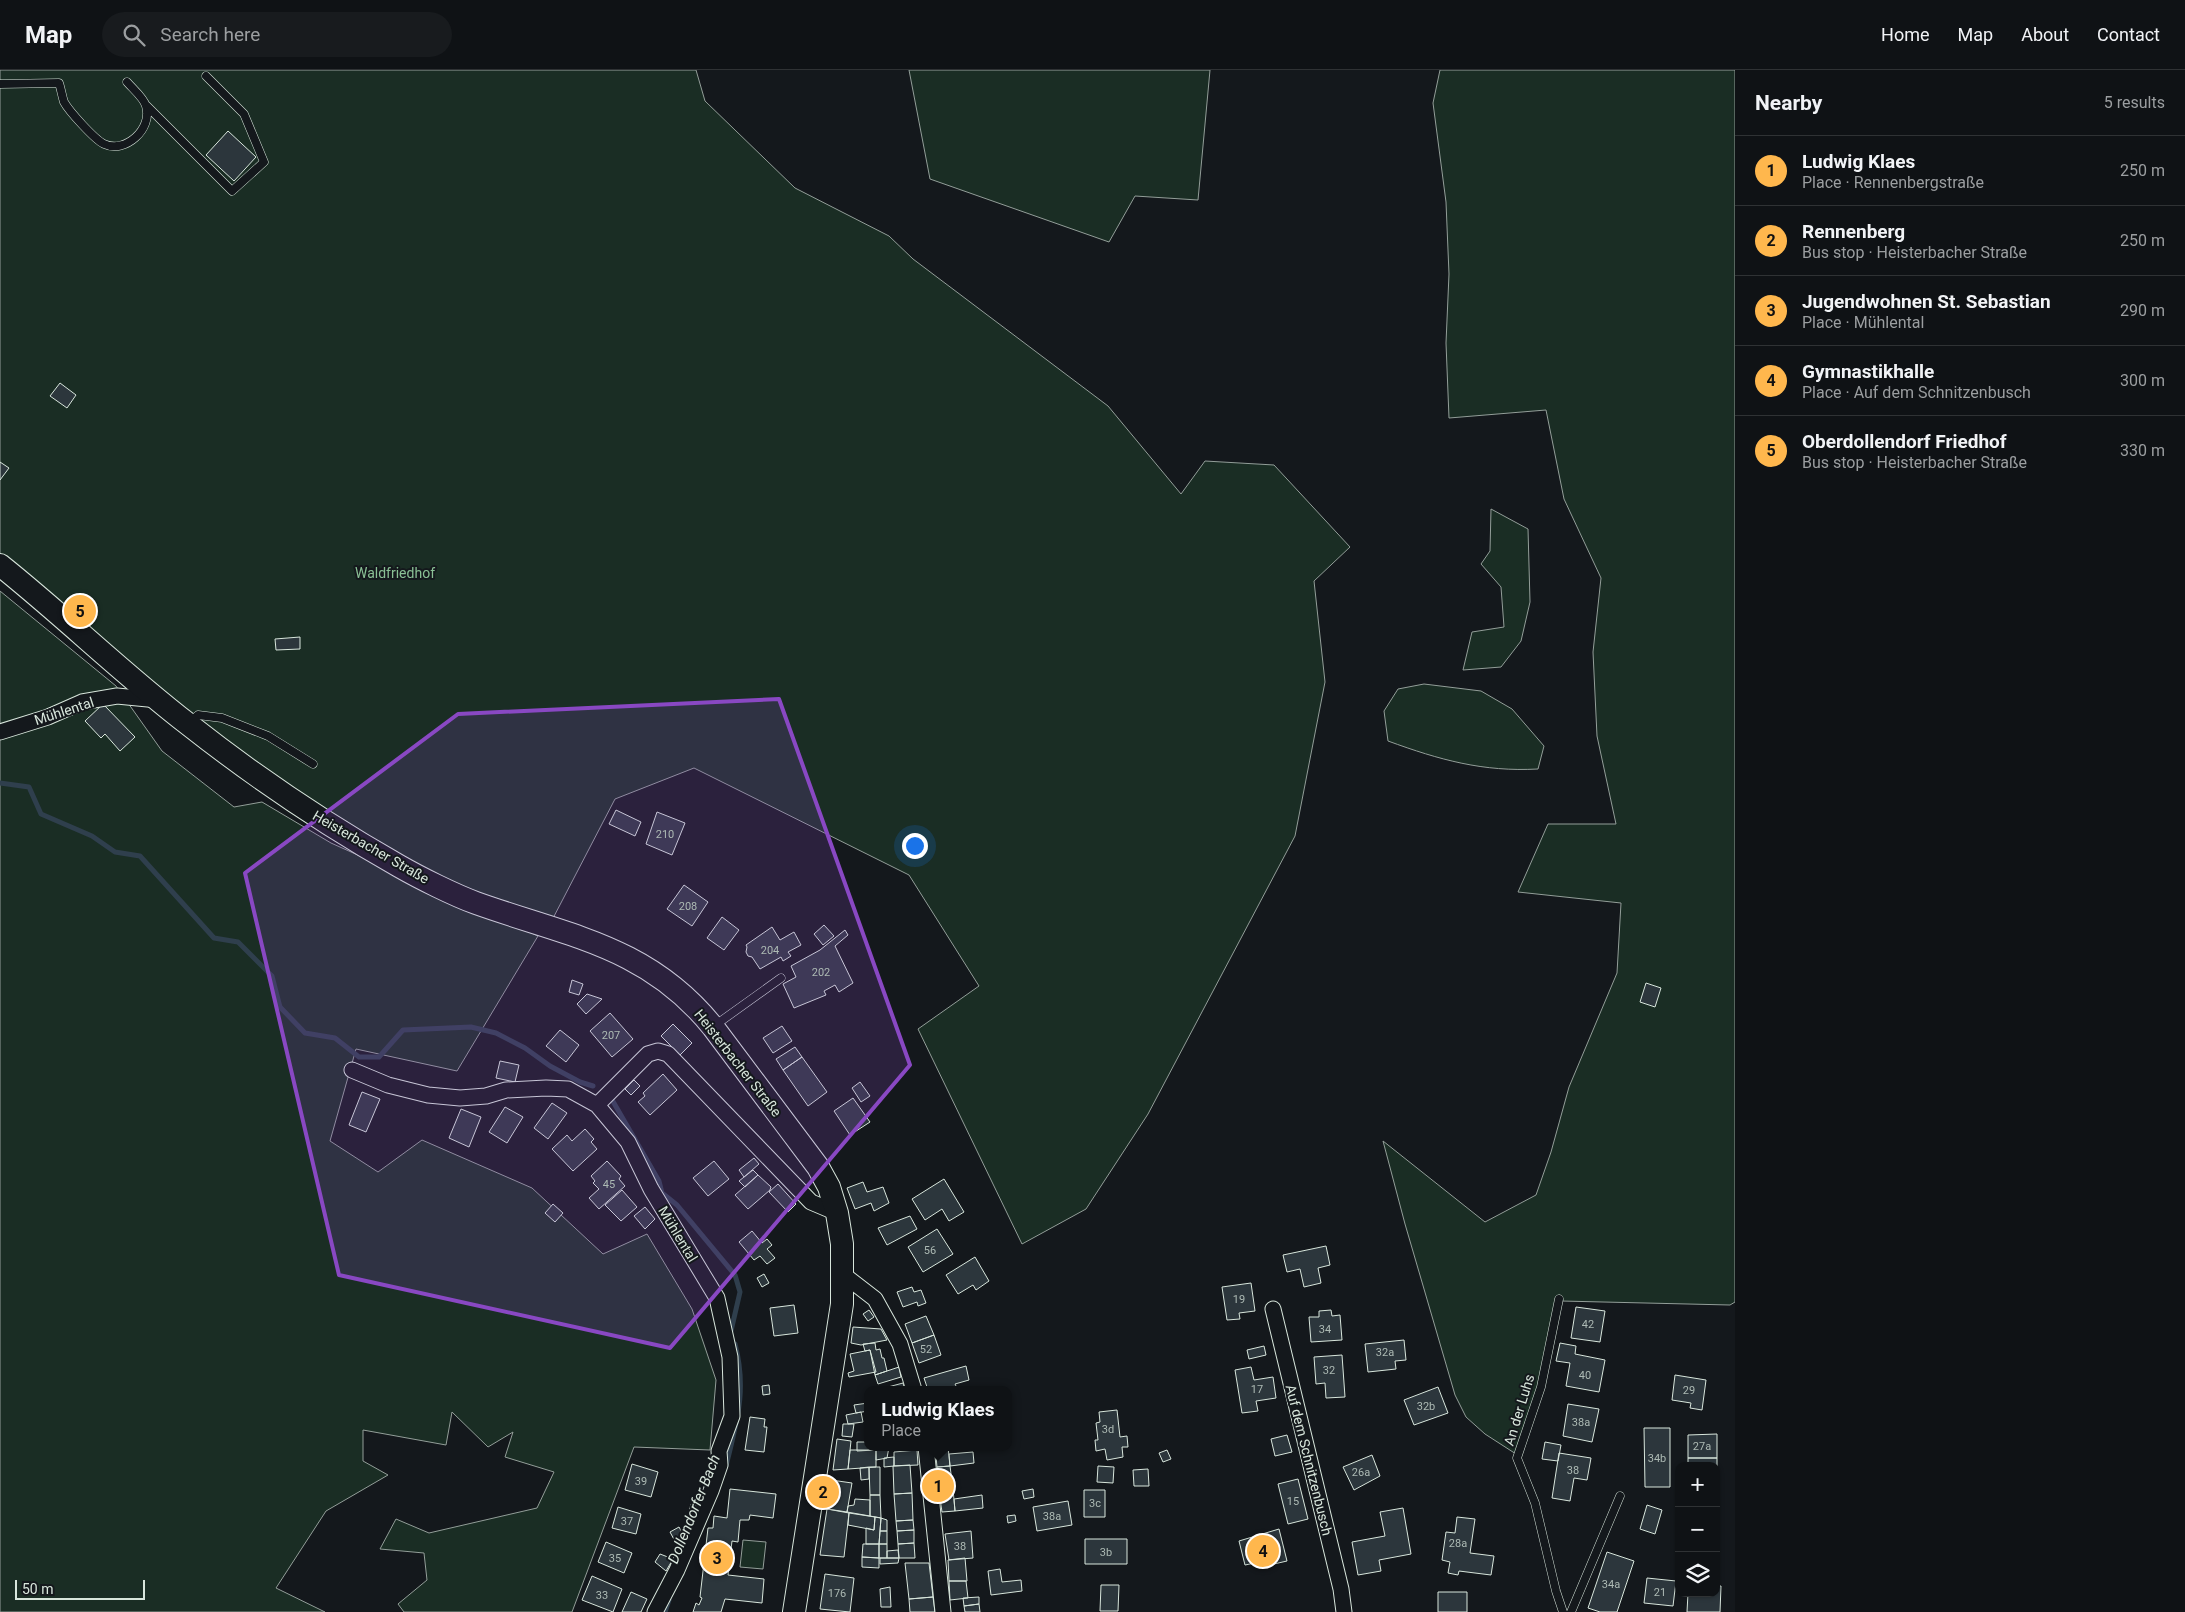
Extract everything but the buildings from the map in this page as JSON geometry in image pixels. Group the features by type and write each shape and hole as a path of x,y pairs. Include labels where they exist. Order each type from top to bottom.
{"main road":[{"name":"Heisterbacher Straße","path":"0,565 188,724 304,808 400,867 474,902 599,944 632,959 650,970 698,1009 712,1027 818,1167 829,1187 837,1213 842,1244 844,1275 842,1304 794,1612"}],"street":[{"name":"Mühlental","path":"0,732 48,717 82,702 118,696 158,700"},
{"path":"597,1104 648,1054 658,1051 668,1054 811,1202 837,1213"},
{"name":"Mühlental","path":"352,1070 388,1085 428,1095 460,1098 486,1096 506,1090 568,1089 597,1104 628,1142 655,1196 717,1298 730,1358 732,1416 719,1451 720,1465 711,1491 677,1570 654,1612"},
{"path":"844,1275 875,1299 900,1344 913,1386"},
{"name":"Auf dem Schnitzenbusch","path":"1273,1309 1341,1589 1344,1612"},
{"path":"926,1451 943,1612"}],"lane":[{"path":"127,82 146,105 232,191 264,162 244,114 206,76"},
{"path":"0,84 59,83 65,103 92,134 104,144 120,144 132,141 142,132 147,119 146,105"},
{"path":"188,724 198,716 222,718 268,736 313,764"},
{"path":"712,1027 781,978"},
{"name":"An der Luhs","path":"1559,1299 1541,1387 1517,1458 1535,1503 1556,1591 1563,1612"},
{"path":"1571,1612 1620,1496"}],"highlighted area":[{"path":"779,699 910,1065 670,1348 339,1275 245,873 458,714"}],"green space":[{"name":"Waldfriedhof","path":"0,70 696,70 705,101 795,188 889,236 913,259 1108,406 1181,494 1205,461 1274,465 1350,547 1314,581 1325,682 1295,836 1148,1114 1086,1209 1022,1244 918,1029 979,986 909,875 694,768 615,799 550,924 477,899 260,772 0,555"},
{"path":"909,70 1210,70 1198,200 1135,196 1109,242 930,179"},
{"path":"1440,70 1735,70 1735,1302 1730,1305 1561,1301 1540,1387 1516,1454 1485,1434 1466,1417 1455,1395 1383,1141 1485,1222 1536,1195 1551,1152 1569,1087 1617,973 1621,903 1518,892 1548,824 1616,824 1597,736 1593,652 1601,578 1564,499 1546,410 1449,418 1446,343 1449,274 1446,202 1433,103"},
{"path":"1491,509 1528,529 1530,602 1521,641 1501,667 1463,670 1472,632 1504,627 1501,587 1481,564 1490,551"},
{"path":"0,591 116,686 162,751 234,807 262,802 331,843 538,936 457,1071 356,1049 330,1141 378,1172 422,1140 532,1188 603,1254 647,1234 692,1309 716,1380 710,1450 634,1447 572,1612 404,1612 398,1604 427,1580 424,1553 380,1549 396,1519 429,1533 537,1508 554,1472 505,1457 513,1432 488,1447 452,1412 446,1445 363,1430 363,1461 388,1475 326,1511 276,1588 325,1612 0,1612"},
{"path":"1424,684 1481,691 1512,709 1544,746 1538,769 1499,769 1462,763 1426,754 1388,741 1384,711 1398,689"},
{"path":"743,1540 766,1542 763,1569 740,1567"}],"waterway":[{"name":"Dollendorfer Bach","path":"0,783 29,787 41,814 92,836 115,852 140,856 214,938 238,942 272,976 280,1007 305,1033 335,1038 359,1057 379,1057 403,1030 471,1027 496,1033 525,1048 550,1066 580,1082 593,1086"},
{"name":"Dollendorfer Bach","path":"611,1098 659,1181 662,1193 677,1205 735,1275 740,1292 731,1331"},
{"name":"Dollendorfer Bach","path":"726,1466 739,1405 740,1376 735,1344"},
{"name":"Dollendorfer Bach","path":"665,1612 669,1600"}],"place":[{"name":"Oberdollendorf Friedhof","path":"80,611"},
{"name":"Ludwig Klaes","path":"938,1486"},
{"name":"Rennenberg","path":"823,1492"},
{"name":"Gymnastikhalle","path":"1263,1551"},
{"name":"Jugendwohnen St. Sebastian","path":"717,1558"}]}
